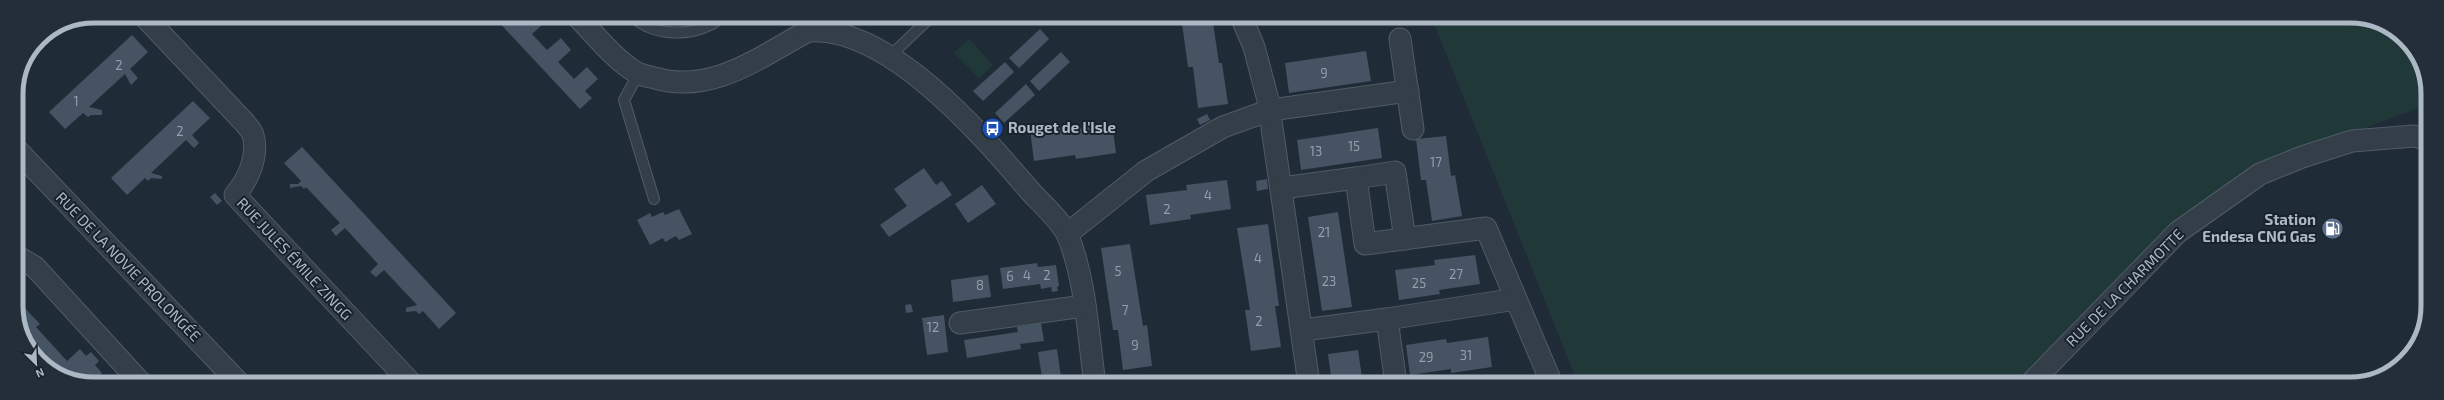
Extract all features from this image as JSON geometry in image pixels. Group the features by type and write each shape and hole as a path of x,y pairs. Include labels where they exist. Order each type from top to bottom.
{"street":[{"name":"RUE JULES ÉMILE ZINGG","path":"151,23 244,122 253,135 254,156 246,182 235,195 404,377"},
{"path":"584,23 619,60 639,73 668,82 702,81 726,75 756,61 810,23 823,30 844,34 890,56 922,78 983,139 1067,234 1079,272 1094,377"},
{"path":"1244,23 1254,47 1270,110 1303,330 1308,377"},
{"path":"1400,39 1413,129"},
{"path":"1067,234 1146,171 1223,127 1270,110 1408,91"},
{"name":"RUE DE LA CHARMOTTE","path":"2037,377 2178,232 2260,174 2302,157 2352,141 2414,136 2421,138"},
{"name":"RUE DE LA NOVIE PROLONGÉE","path":"23,156 234,377"},
{"path":"1282,188 1395,172 1405,239"},
{"path":"1356,178 1365,244 1486,228 1549,377"},
{"path":"23,260 35,267 136,377"},
{"path":"1303,330 1387,319 1516,299"},
{"path":"960,323 1084,306"},
{"path":"1387,319 1395,377"}],"lane":[{"path":"643,23 651,28 667,32 696,31 715,23"},
{"path":"890,56 925,23"},
{"path":"639,73 624,100 654,199"}],"green space":[{"path":"1434,23 2350,23 2369,25 2390,35 2412,58 2419,75 2421,107 2249,171 2172,231 2022,377 1575,377"},
{"path":"969,39 993,65 979,78 954,53"}],"building":[{"path":"500,23 544,23 532,34 547,50 561,38 571,50 558,62 574,79 587,67 598,79 585,91 592,98 580,109"},
{"path":"1182,23 1213,23 1219,63 1222,63 1228,104 1198,108 1193,67 1188,67"},
{"path":"1040,29 1049,39 1019,68 1009,58"},
{"path":"132,35 148,52 130,69 138,78 131,85 125,74 89,107 102,110 102,115 91,115 88,117 83,113 65,129 49,112"},
{"path":"1366,51 1371,81 1289,93 1285,63"},
{"path":"1061,52 1070,62 1039,91 1030,81"},
{"path":"1005,62 1014,72 983,101 973,91"},
{"path":"1026,84 1035,95 1004,123 995,113"},
{"path":"193,101 210,118 192,135 199,143 194,148 186,140 151,173 162,176 162,179 151,178 148,181 145,178 127,195 111,178"},
{"path":"1207,114 1210,120 1200,125 1197,119"},
{"path":"1112,123 1116,153 1076,159 1075,155 1034,161 1030,130 1071,125 1071,129"},
{"path":"1378,128 1382,158 1301,170 1297,140"},
{"path":"1446,136 1451,176 1455,175 1462,216 1432,221 1426,180 1421,180 1416,139"},
{"path":"302,147 456,313 439,329 423,311 419,314 416,311 406,312 406,308 417,305 384,270 376,277 370,272 378,264 345,228 336,236 331,230 340,223 306,187 304,189 301,186 290,188 290,184 298,184 301,181 284,163"},
{"path":"924,168 936,185 942,181 952,195 889,237 880,225 907,206 894,189"},
{"path":"1267,179 1268,189 1257,191 1256,181"},
{"path":"1227,180 1231,209 1190,215 1191,219 1150,225 1146,195 1187,190 1186,185"},
{"path":"982,185 996,204 968,223 955,204"},
{"path":"215,193 222,201 217,205 210,197"},
{"path":"679,209 692,234 679,240 676,236 665,242 663,238 650,245 637,220 650,213 652,217 663,212 665,215"},
{"path":"1338,212 1352,307 1322,311 1308,217"},
{"path":"1268,224 1279,306 1275,306 1281,347 1251,351 1245,310 1250,310 1237,228"},
{"path":"1130,244 1143,326 1147,325 1152,366 1123,370 1118,330 1113,330 1101,248"},
{"path":"1475,255 1480,284 1439,290 1440,294 1399,300 1395,270 1435,265 1434,260"},
{"path":"1037,263 1038,267 1056,265 1059,286 1057,287 1058,291 1052,292 1051,287 1041,289 1040,284 1003,289 1000,268"},
{"path":"988,275 991,297 953,302 951,280"},
{"path":"911,304 913,312 906,313 905,305"},
{"path":"23,306 40,324 36,327 52,344 34,344 30,338 24,320"},
{"path":"944,315 948,352 927,355 922,318"},
{"path":"1041,323 1044,341 1020,344 1021,349 967,358 964,340 1018,332 1017,327"},
{"path":"1488,337 1492,367 1451,373 1451,369 1410,375 1406,345 1446,339 1447,343"},
{"path":"56,349 67,361 80,349 86,356 91,352 99,361 95,365 102,373 98,377 75,375 62,370 56,366"},
{"path":"1057,349 1061,377 1042,377 1038,352"},
{"path":"1358,350 1362,377 1331,377 1328,354"}],"place":[{"name":"Rouget de l'Isle","path":"992,128"},
{"name":"Station Endesa CNG Gas","path":"2332,229"}]}
